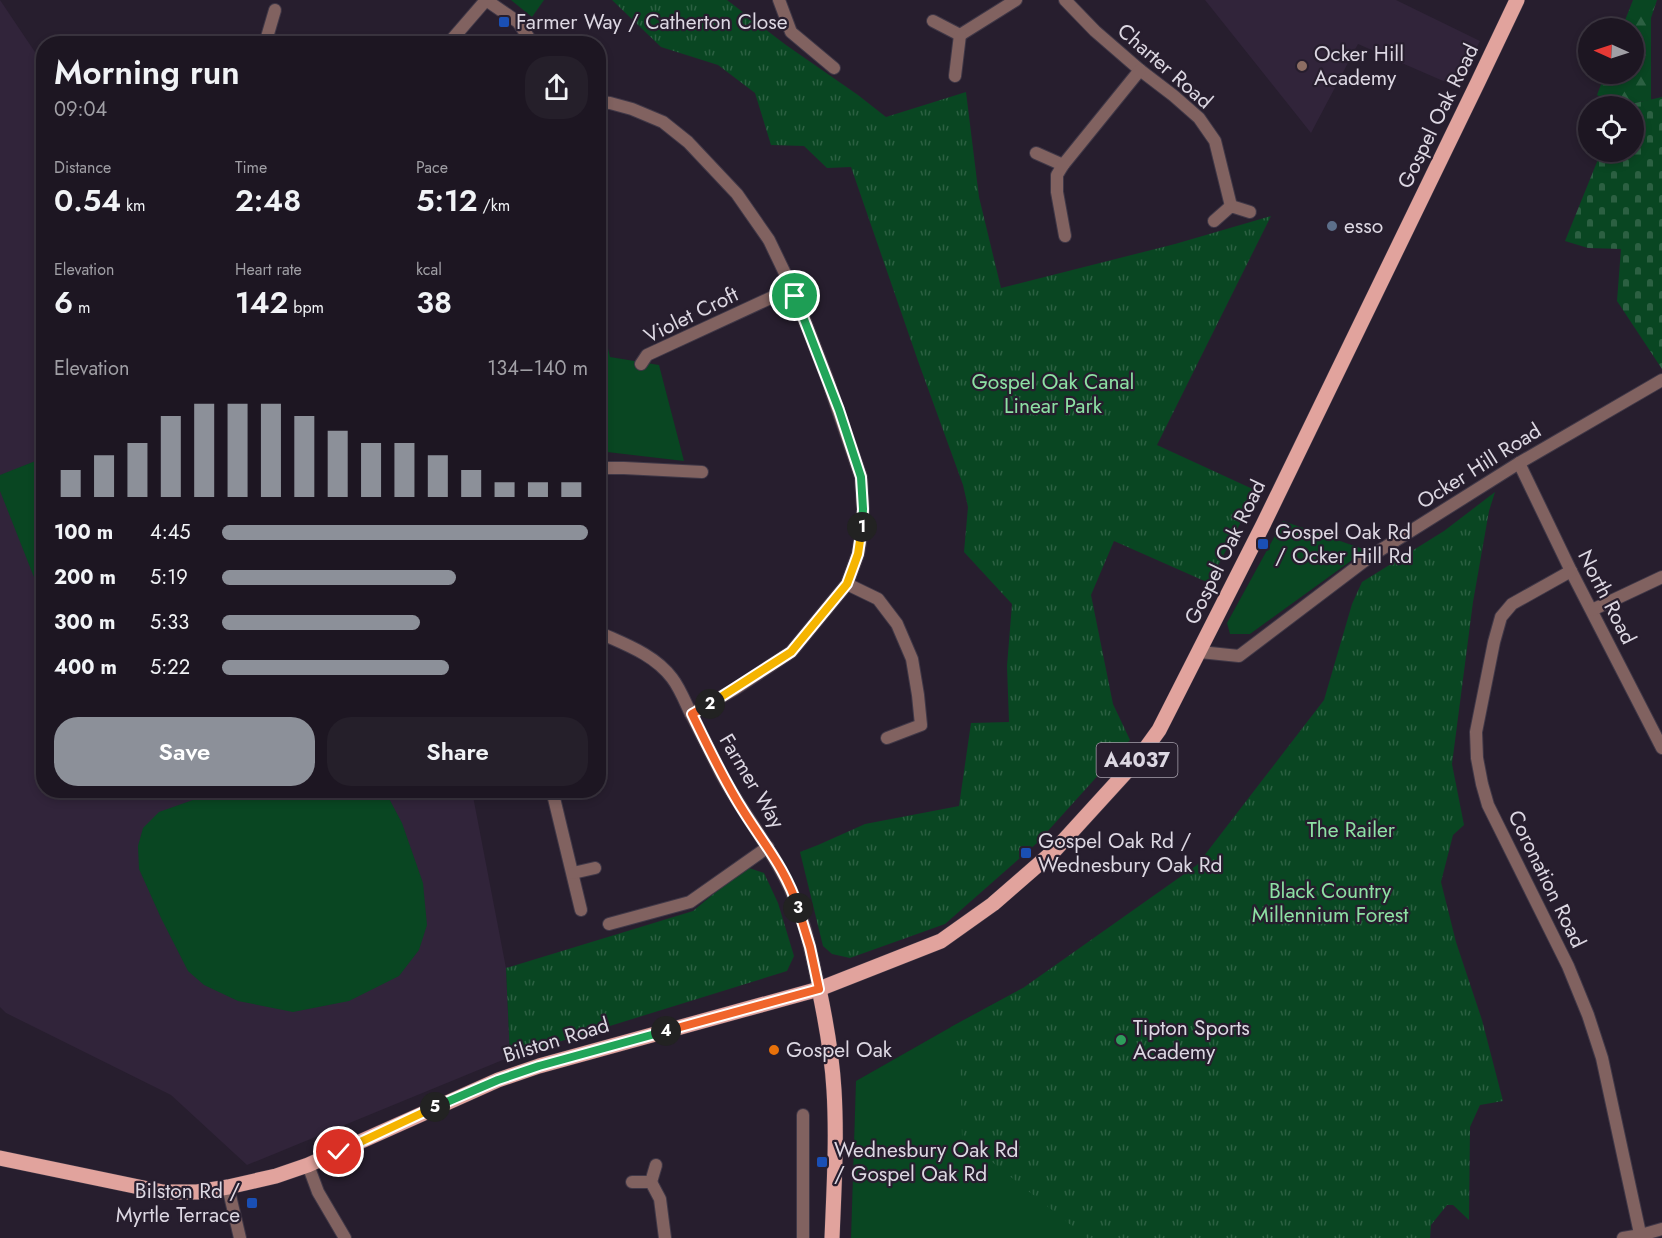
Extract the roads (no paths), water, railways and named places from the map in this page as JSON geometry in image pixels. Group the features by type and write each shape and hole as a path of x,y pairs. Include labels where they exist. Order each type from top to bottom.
{"main road":[{"name":"Gospel Oak Road","path":"819,989 941,941 993,904 1055,850 1138,759 1159,730 1200,652 1516,0"},
{"name":"Bilston Road","path":"0,1158 163,1192 197,1192 228,1187 276,1176 308,1165 498,1080 539,1066 819,989"},
{"path":"819,989 827,1025 834,1089 836,1137 832,1238"}],"street":[{"path":"455,36 486,0 518,22 528,36"},
{"path":"779,0 791,32 834,68"},
{"path":"960,35 1016,0"},
{"name":"Charter Road","path":"1065,0 1095,31 1199,118 1215,141 1231,206"},
{"path":"267,36 275,10"},
{"path":"933,21 960,35"},
{"path":"956,76 960,35"},
{"path":"1065,236 1057,175 1140,70"},
{"path":"606,103 632,109 663,122 688,142 737,194 769,240 792,288 831,389 861,477 862,531 858,554 847,584 791,652 692,714"},
{"path":"1036,153 1063,165"},
{"path":"1214,221 1231,206 1250,212"},
{"name":"Violet Croft","path":"641,364 647,355 792,288"},
{"name":"Ocker Hill Road","path":"1200,652 1239,656 1371,555 1519,463 1662,380"},
{"name":"North Road","path":"1519,463 1571,571 1662,748"},
{"path":"606,468 702,472"},
{"name":"Coronation Road","path":"1571,571 1512,604 1501,617 1476,732 1477,758 1488,805 1568,966 1588,1015 1602,1058 1641,1237"},
{"path":"1592,610 1662,577"},
{"path":"847,584 878,599 897,624 912,659 921,724 887,738"},
{"name":"Farmer Way","path":"606,635 630,645 656,663 671,677 744,813 785,876 796,900 819,989"},
{"path":"554,798 581,910"},
{"path":"609,924 690,902 768,847"},
{"path":"573,873 595,868"},
{"path":"803,1115 803,1238"},
{"path":"308,1165 318,1192 345,1238"},
{"path":"656,1165 651,1182 660,1199 666,1238"},
{"path":"632,1182 651,1182"},
{"path":"228,1187 240,1238"},
{"path":"1623,1238 1641,1237 1662,1229"}],"place":[{"name":"Farmer Way / Catherton Close","path":"504,22"},
{"name":"Ocker Hill Academy","path":"1302,66"},
{"name":"esso","path":"1332,226"},
{"name":"Gospel Oak Rd / Ocker Hill Rd","path":"1263,544"},
{"name":"Gospel Oak Rd / Wednesbury Oak Rd","path":"1026,853"},
{"name":"Tipton Sports Academy","path":"1121,1040"},
{"name":"Gospel Oak","path":"774,1050"},
{"name":"Wednesbury Oak Rd / Gospel Oak Rd","path":"822,1162"},
{"name":"Bilston Rd / Myrtle Terrace","path":"252,1203"}],"park label":[{"name":"Gospel Oak Canal Linear Park","path":"1053,394"},
{"name":"The Railer","path":"1351,830"},
{"name":"Black Country Millennium Forest","path":"1330,903"}]}
